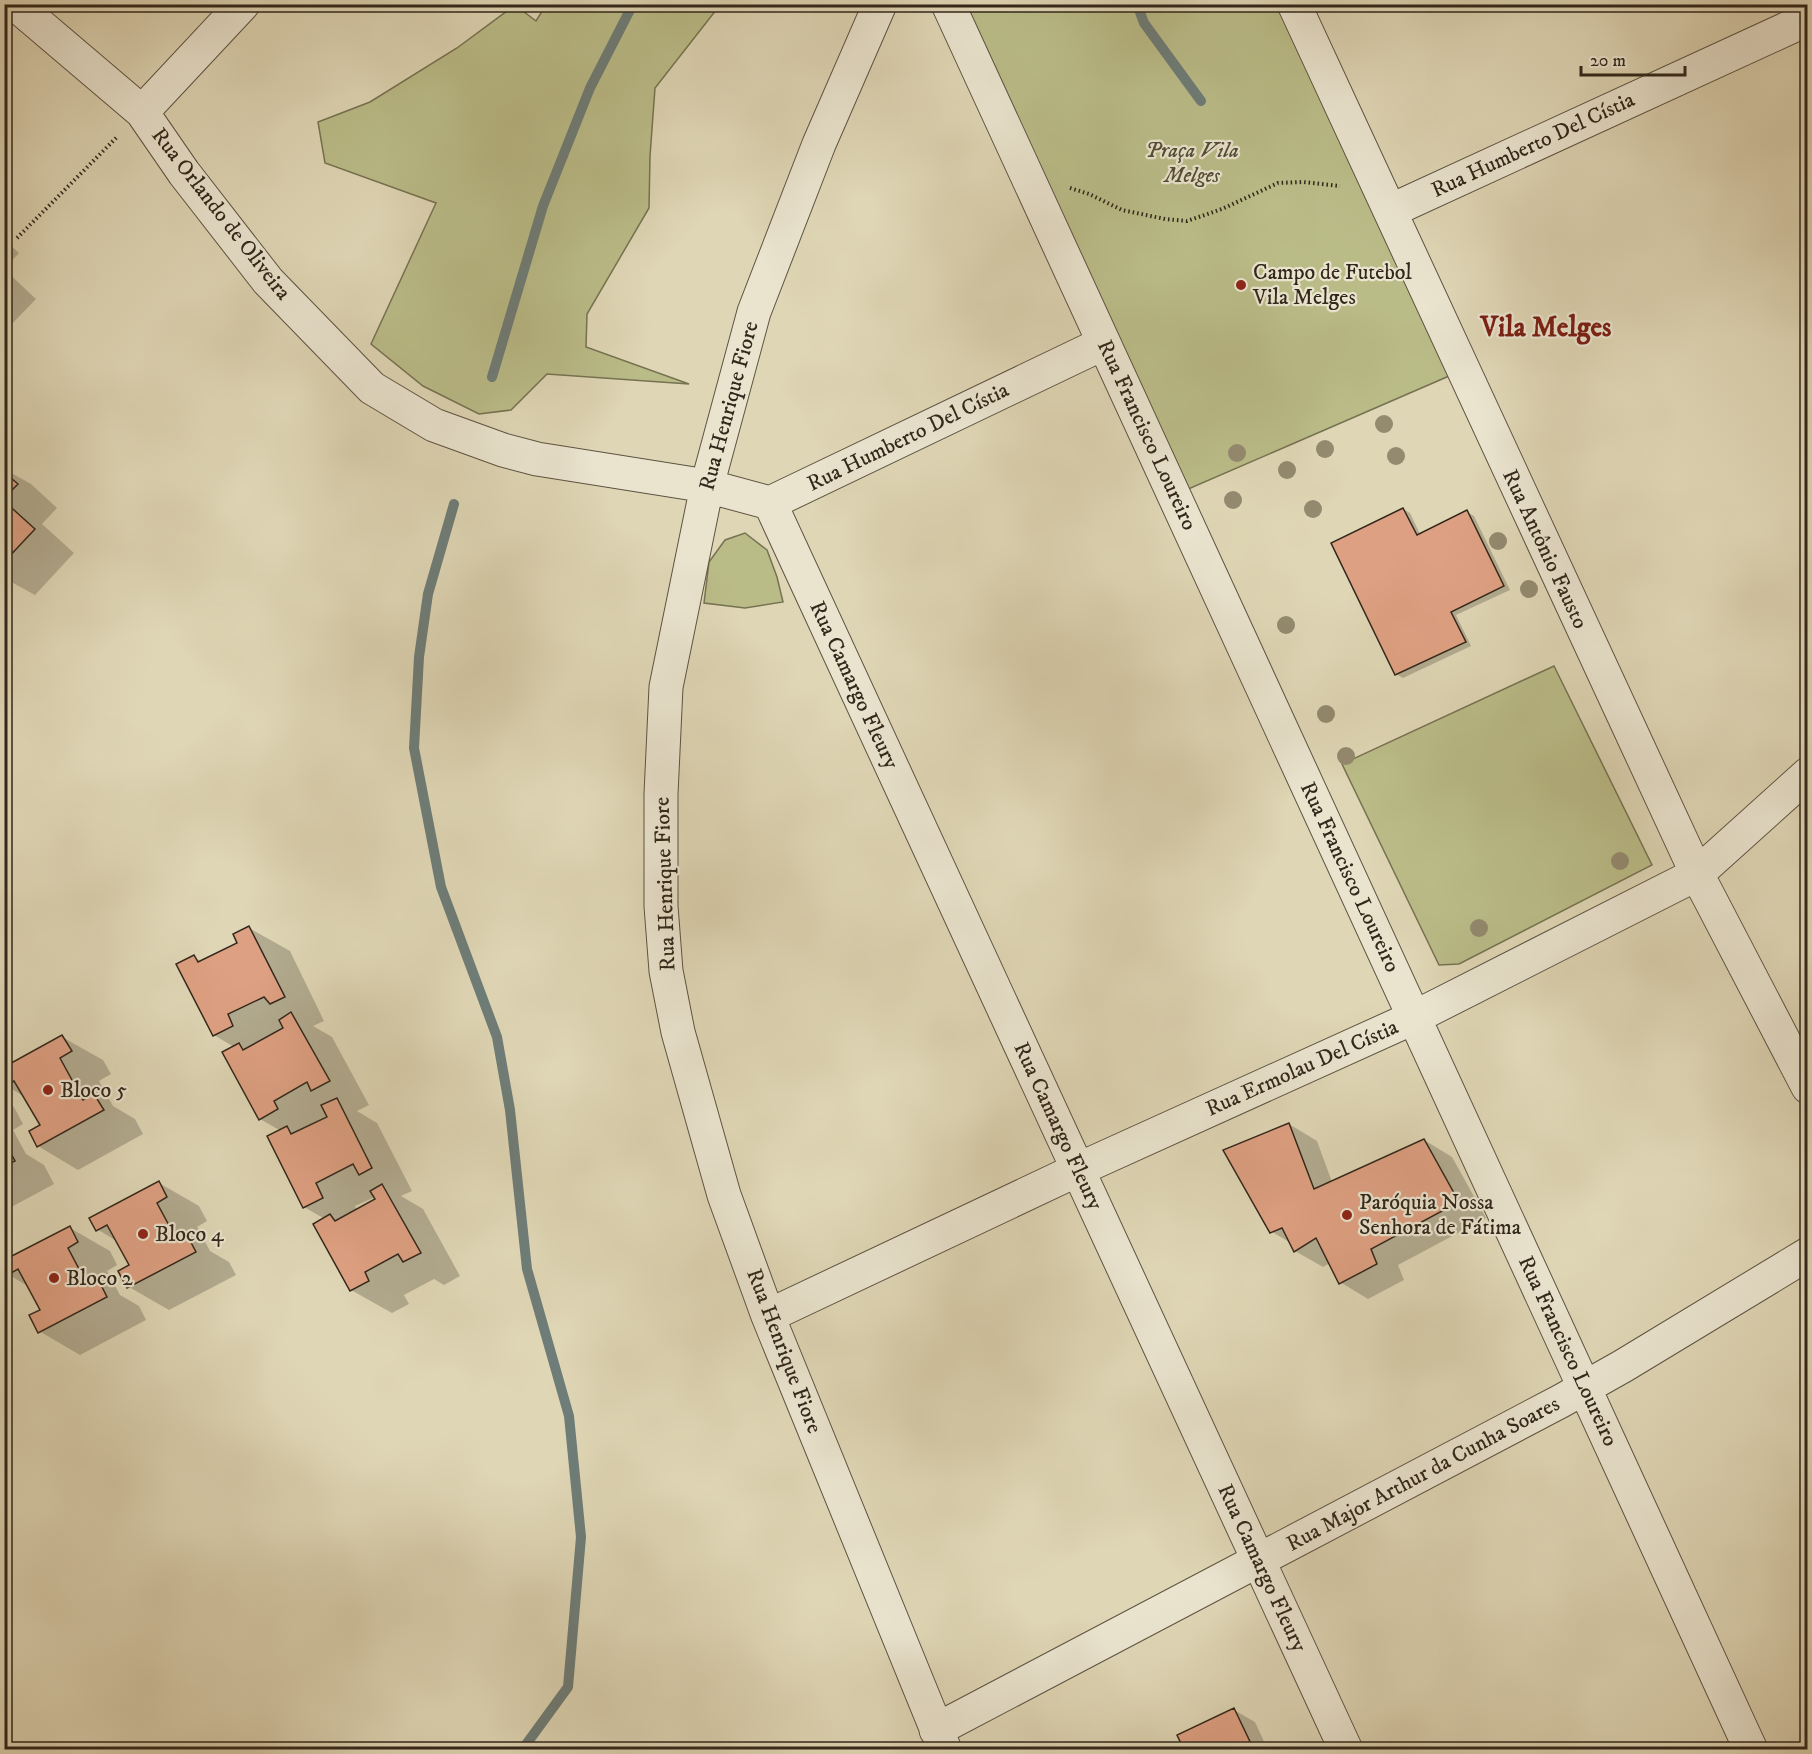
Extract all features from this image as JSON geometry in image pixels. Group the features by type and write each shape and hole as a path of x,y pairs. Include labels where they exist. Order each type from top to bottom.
{"street":[{"name":"Rua Orlando de Oliveira","path":"15,4 142,112 184,173 268,282 372,388 434,424 503,450 537,459 707,486"},
{"path":"142,112 243,4"},
{"name":"Rua Henrique Fiore","path":"880,4 819,144 754,312 707,486 666,687 661,794 661,917 666,971 678,1032 724,1195 768,1316 940,1740"},
{"name":"Rua Francisco Loureiro","path":"948,4 1752,1749"},
{"name":"Rua Antônio Fausto","path":"1294,4 1697,874 1808,1088"},
{"name":"Rua Humberto Del Cístia","path":"1390,211 1802,21"},
{"name":"Rua Humberto Del Cístia","path":"770,503 1104,343"},
{"path":"707,486 770,503"},
{"name":"Rua Camargo Fleury","path":"770,503 1346,1749"},
{"name":"Rua Ermolau Del Cístia","path":"768,1316 1077,1170 1414,1017 1697,874 1808,774"},
{"name":"Rua Major Arthur da Cunha Soares","path":"940,1740 1259,1561 1585,1388 1808,1254"}],"path":[{"path":"17,238 142,112"},
{"path":"1025,170 1089,194 1122,210 1187,221 1222,209 1278,183 1303,182 1347,187"}],"green space":[{"path":"515,5 536,21 546,5 720,5 655,88 649,208 587,314 586,347 689,384 547,374 511,410 479,414 423,386 371,344 436,203 325,163 318,122 370,102 457,48"},
{"name":"Praça Vila Melges","path":"950,5 1286,5 1456,373 1179,493"},
{"path":"745,533 767,550 783,602 745,608 704,603 709,562 725,540"},
{"path":"1554,666 1652,865 1459,964 1439,965 1342,764"}],"building":[{"path":"4,472 18,484 4,498"},
{"path":"4,501 35,529 4,562"},
{"path":"1403,508 1417,535 1467,510 1504,586 1451,612 1466,642 1395,675 1331,543"},
{"path":"249,926 285,997 270,1004 264,997 228,1014 233,1026 213,1036 176,964 194,955 198,962 237,943 233,934"},
{"path":"291,1012 330,1081 311,1091 307,1082 274,1101 278,1109 259,1120 222,1052 239,1043 243,1050 283,1028 279,1020"},
{"name":"Bloco 5","path":"62,1035 72,1051 60,1058 83,1100 94,1094 104,1110 37,1147 29,1131 40,1125 14,1081 4,1086 4,1067"},
{"path":"337,1098 372,1168 359,1175 353,1164 316,1183 323,1198 303,1208 267,1136 287,1126 291,1134 327,1117 321,1105"},
{"name":"Paróquia Nossa Senhora de Fátima","path":"1289,1123 1314,1189 1424,1139 1459,1202 1371,1249 1377,1264 1339,1284 1316,1238 1294,1252 1282,1228 1270,1233 1223,1150"},
{"path":"4,1141 15,1161 4,1166"},
{"name":"Bloco 4","path":"159,1181 167,1197 157,1203 178,1242 188,1237 196,1252 127,1288 118,1271 129,1265 107,1225 96,1231 89,1218"},
{"path":"382,1184 421,1253 403,1262 398,1254 365,1272 369,1281 350,1291 313,1224 330,1214 335,1221 375,1199 370,1191"},
{"name":"Bloco 2","path":"70,1226 78,1242 68,1248 88,1286 99,1281 107,1297 38,1333 29,1315 40,1310 18,1269 6,1276 4,1260"},
{"path":"1234,1708 1254,1750 1184,1750 1177,1735"}],"waterway":[{"path":"492,377 543,206 590,88 633,4"},
{"path":"1137,4 1144,23 1201,101"},
{"path":"454,504 428,594 419,657 414,748 441,887 497,1037 510,1110 527,1269 569,1416 581,1537 568,1687 522,1750"}],"place":[{"name":"Campo de Futebol Vila Melges","path":"1241,285"},
{"name":"Bloco 5","path":"48,1090"},
{"name":"Paróquia Nossa Senhora de Fátima","path":"1347,1215"},
{"name":"Bloco 4","path":"143,1234"},
{"name":"Bloco 2","path":"54,1278"}],"district":[{"name":"Vila Melges","path":"1546,327"}]}
